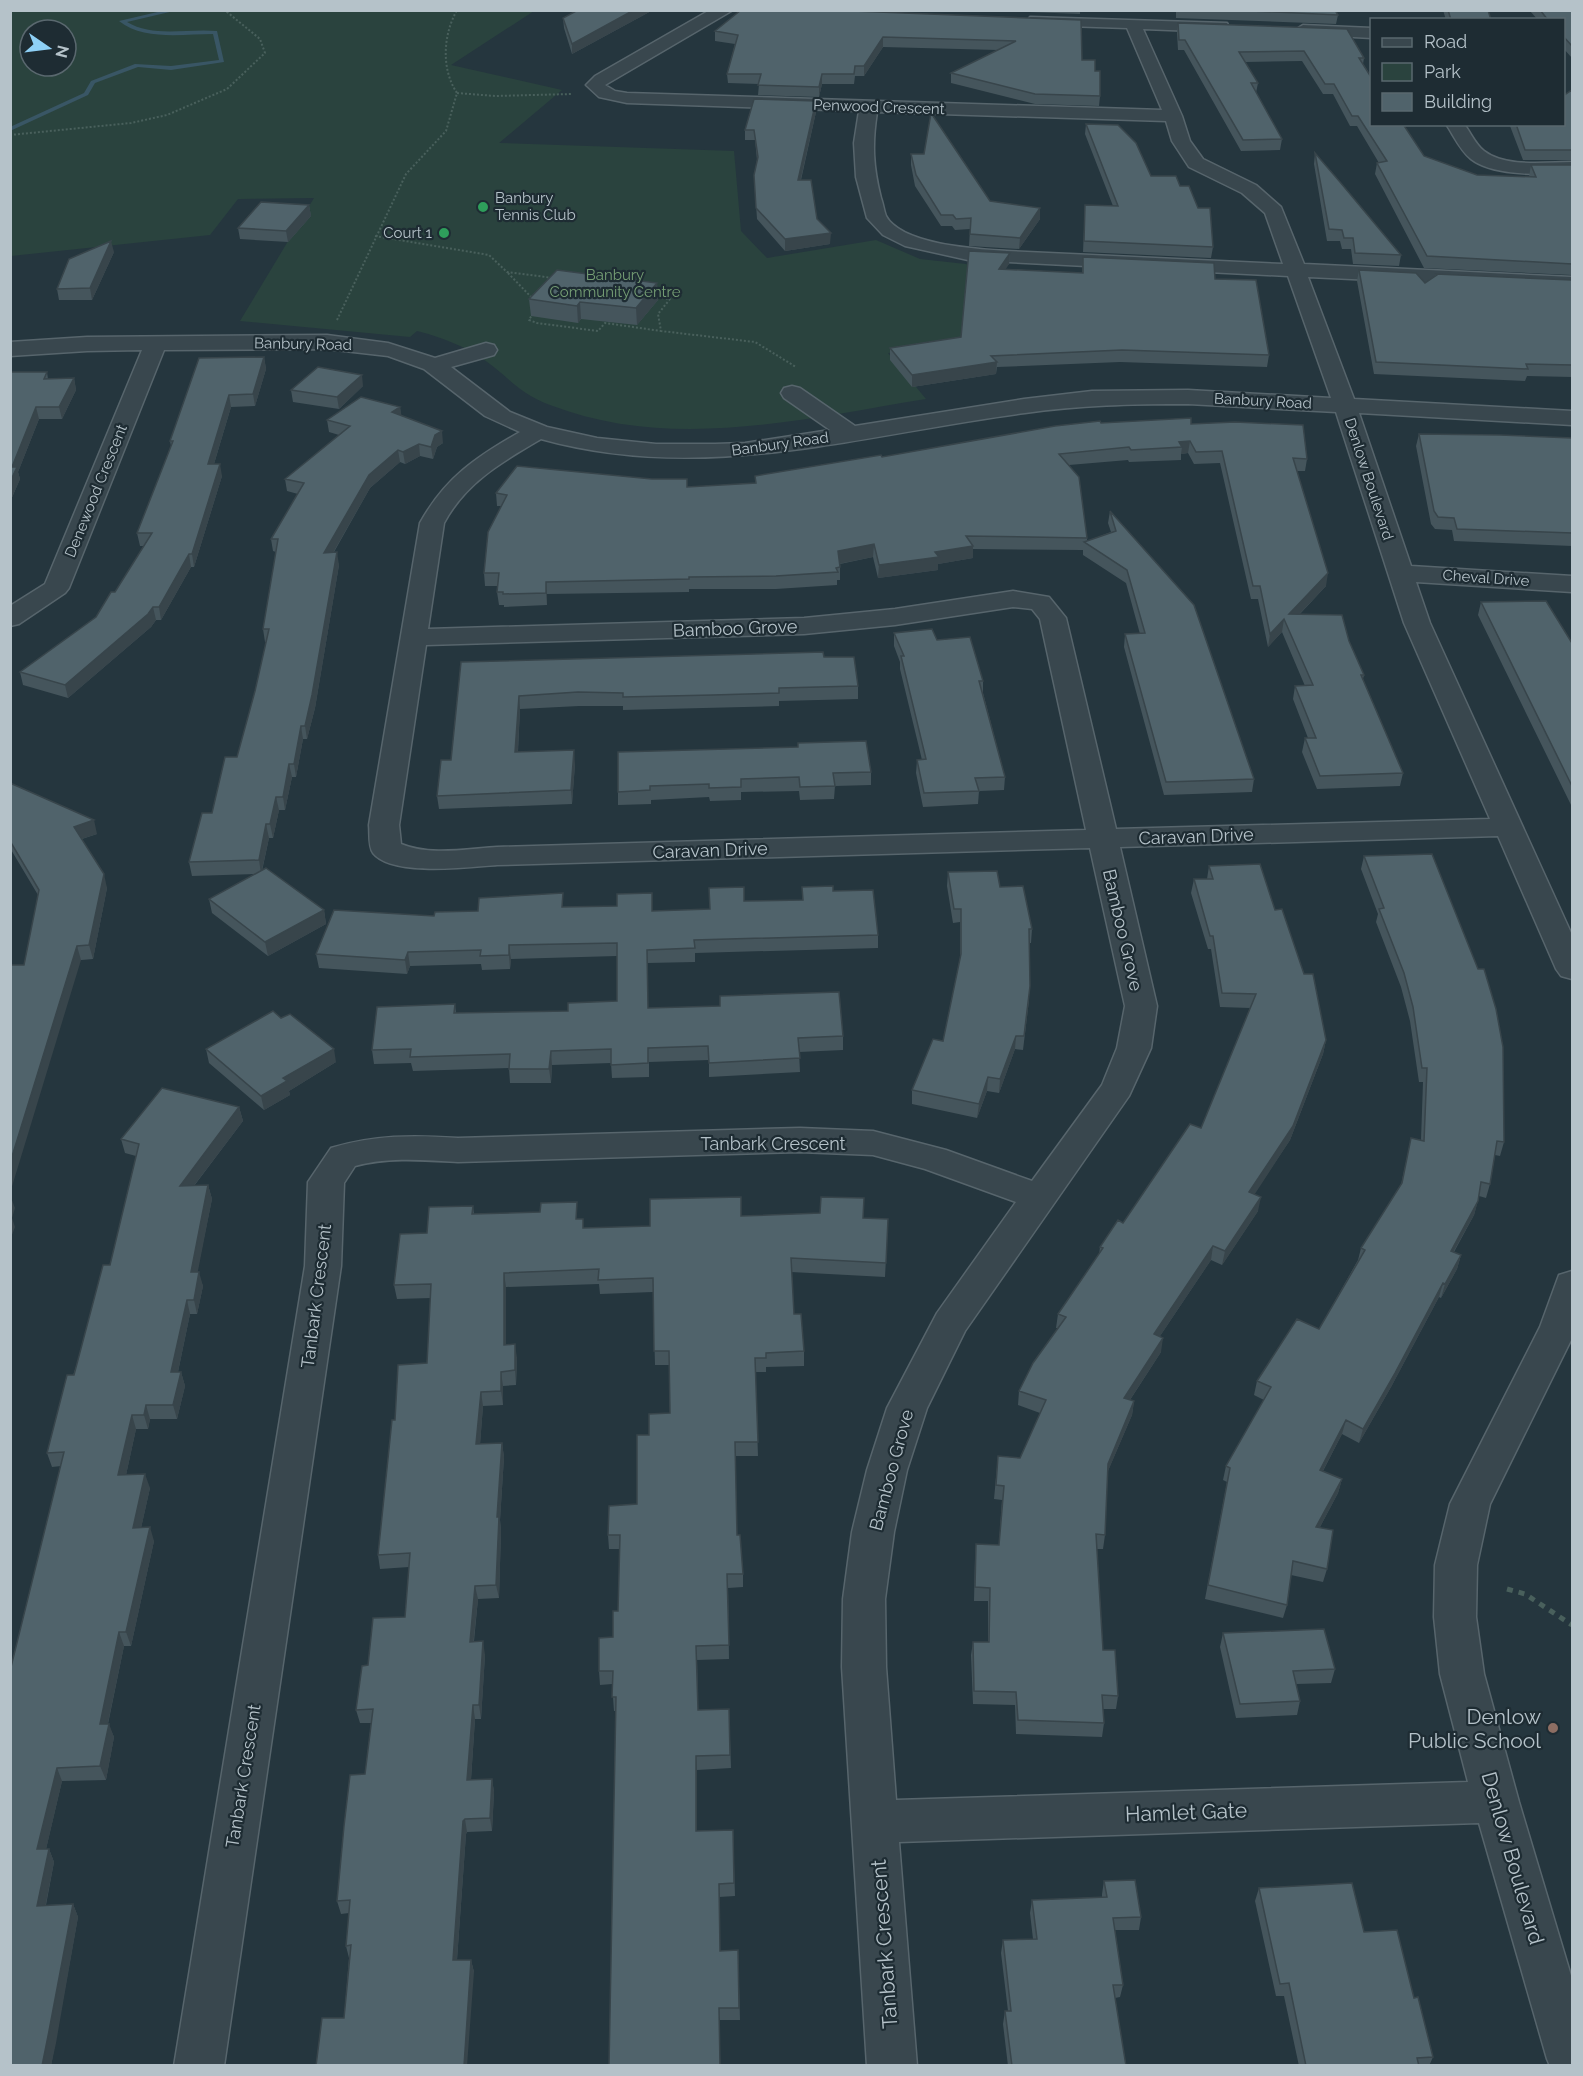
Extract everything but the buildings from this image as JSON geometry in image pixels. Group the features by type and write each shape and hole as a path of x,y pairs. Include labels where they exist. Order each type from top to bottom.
{"street":[{"path":"599,91 595,85 600,80 725,10"},
{"path":"1015,20 1235,27"},
{"name":"Denlow Boulevard","path":"1133,24 1173,116 1181,141 1196,163 1249,189 1274,211 1345,405 1417,623 1572,969"},
{"path":"1282,29 1370,33"},
{"name":"Penwood Crescent","path":"599,91 610,96 627,98 1173,116"},
{"path":"869,107 862,143 866,177 877,218 890,231 912,242 968,254 1007,257 1572,283"},
{"path":"1456,126 1473,150 1482,158 1499,164 1572,168"},
{"name":"Banbury Road","path":"10,349 87,344 327,342 400,351 433,365 479,403 509,420 539,431 569,440 618,448 701,453 745,450 1024,406 1092,398 1188,397 1572,418"},
{"name":"Denewood Crescent","path":"10,618 56,588 155,344"},
{"path":"433,365 486,350"},
{"path":"792,393 852,434"},
{"name":"Caravan Drive","path":"539,431 477,468 456,485 441,503 432,523 384,825 386,849 408,858 440,860 509,856 1510,827"},
{"name":"Cheval Drive","path":"1400,573 1572,584"},
{"name":"Bamboo Grove","path":"415,637 804,626 895,617 1013,599 1040,602 1053,618 1140,1006 1134,1048 1117,1088 950,1323 907,1408 887,1470 873,1532 864,1599 864,1667 876,1822"},
{"name":"Tanbark Crescent","path":"199,2066 323,1266 326,1182 343,1157 370,1150 411,1148 458,1150 800,1140 862,1143 934,1159 1039,1197"},
{"name":"Denlow Boulevard","path":"1572,1285 1566,1329 1470,1504 1456,1565 1455,1617 1462,1674 1496,1802 1572,2059"},
{"name":"Hamlet Gate","path":"876,1822 1496,1802"},
{"name":"Tanbark Crescent","path":"876,1822 892,2066"}],"path":[{"path":"10,135 131,123 167,115 227,89 266,53 260,39 227,12 229,10"},
{"path":"457,10 453,16 447,45 448,79 458,93"},
{"path":"458,93 549,96 599,91"},
{"path":"327,342 406,174 446,131 458,93"},
{"path":"375,236 489,255 537,303 529,320 598,331 605,323 755,342 795,367"},
{"path":"507,272 563,280"},
{"path":"648,296 670,299 658,314 662,331"},
{"path":"1507,1589 1525,1594 1572,1625"}],"green space":[{"name":"Banbury Community Centre","path":"10,11 534,11 451,65 562,90 499,143 734,151 741,231 767,258 876,240 920,259 984,266 978,343 888,353 926,399 785,422 737,427 690,429 643,427 596,419 550,405 521,390 492,365 468,350 417,331 410,337 240,321 314,198 238,199 210,235 11,256"}],"waterway":[{"path":"10,129 86,94 93,82 137,65 171,68 222,61 215,32 153,32 141,30 122,21 176,10"}],"place":[{"name":"Banbury Tennis Club","path":"483,207"},
{"name":"Court 1","path":"444,233"},
{"name":"Denlow Public School","path":"1553,1728"}]}
